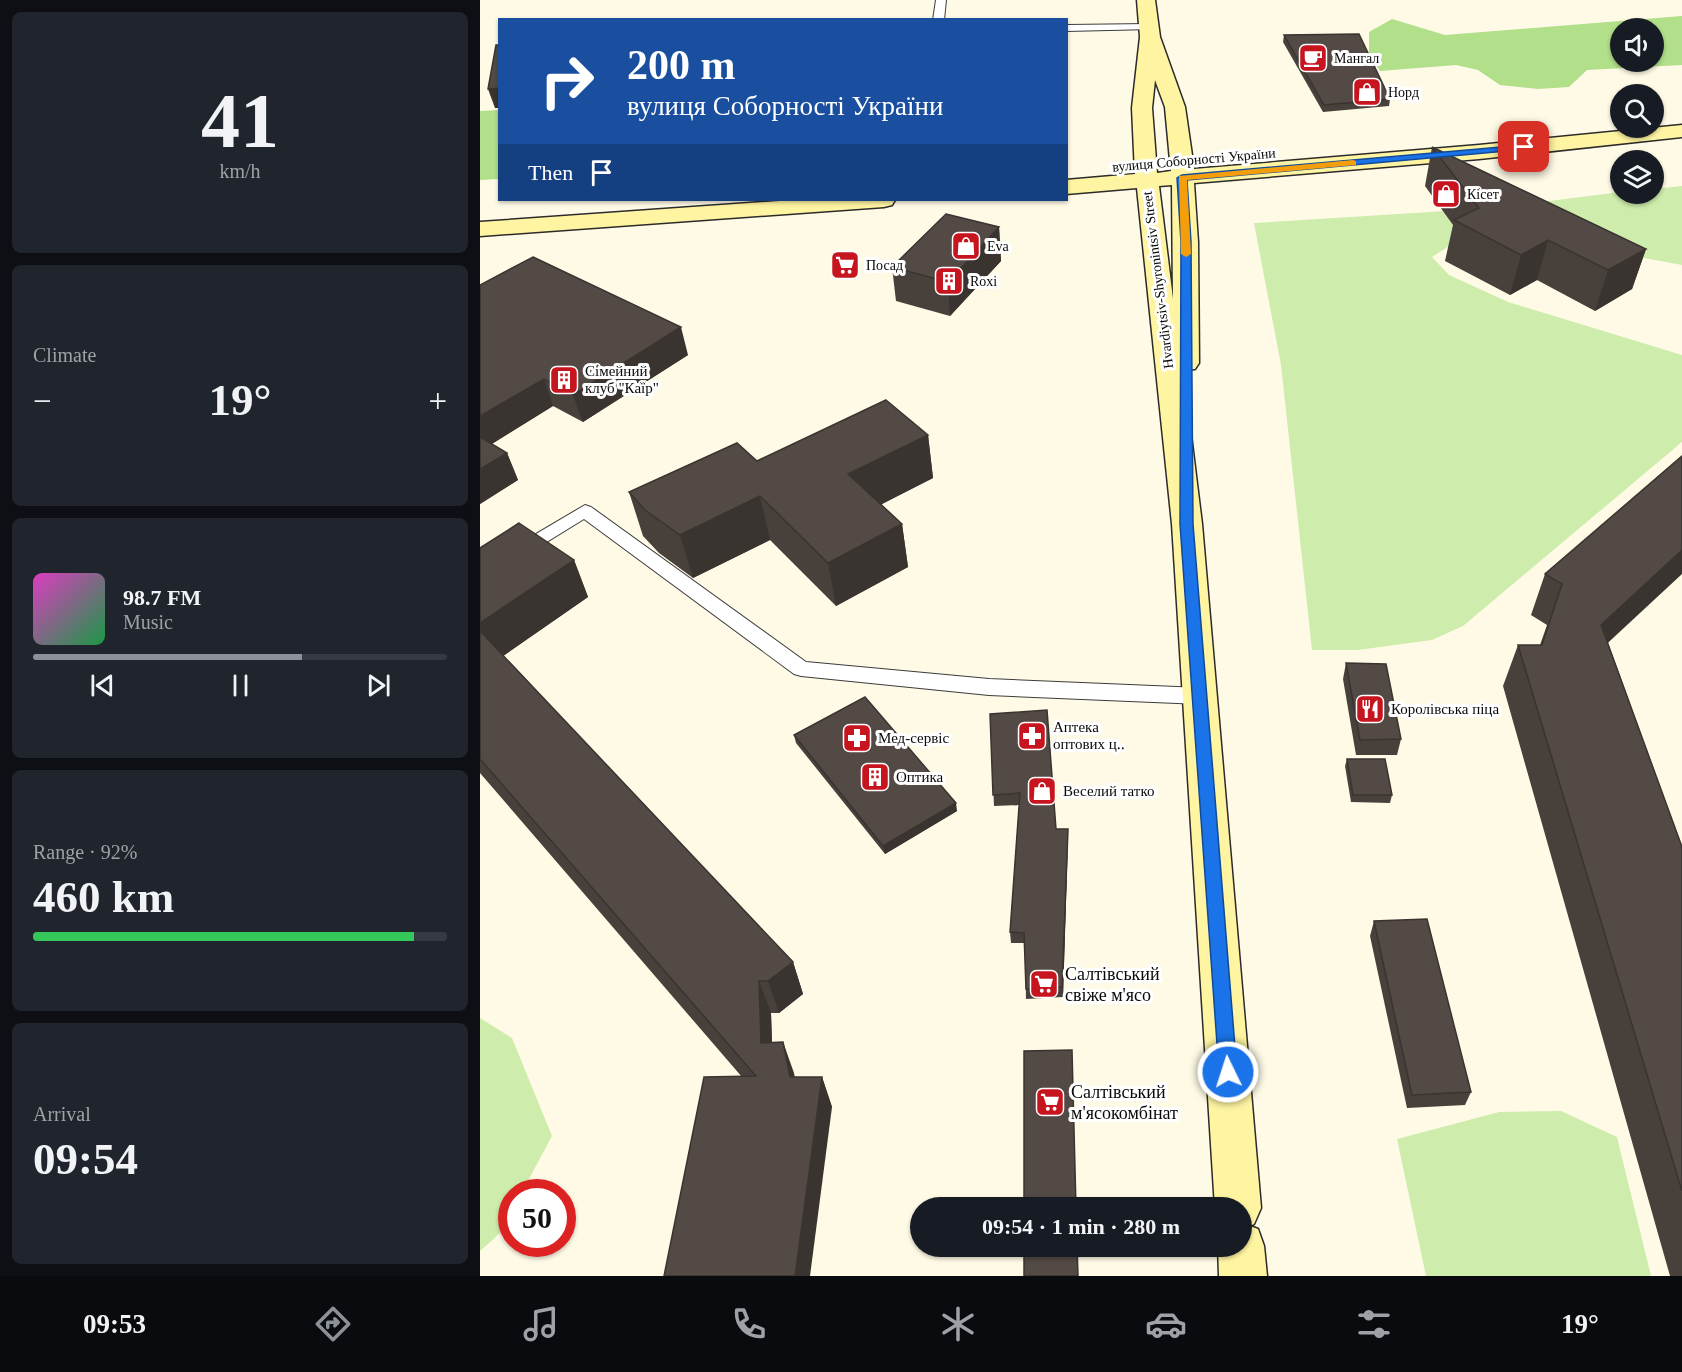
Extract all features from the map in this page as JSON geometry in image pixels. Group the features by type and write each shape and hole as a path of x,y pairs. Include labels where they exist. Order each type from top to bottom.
{"main road":[{"name":"Hvardiytsiv-Shyronintsiv Street","path":"1146,0 1150,32 1175,107 1182,169 1186,242 1187,524"},
{"name":"Hvardiytsiv-Shyronintsiv Street","path":"1150,32 1142,108 1146,141 1146,172 1187,524 1202,696 1237,1197"},
{"name":"вулиця Соборності України","path":"1068,187 1146,172 1479,152 1682,131"},
{"name":"вулиця Соборності України","path":"1068,170 1146,172"},
{"path":"633,217 756,201"},
{"path":"480,229 869,201"},
{"path":"1242,1257 1243,1276"}],"lane":[{"path":"939,18 941,0"},
{"path":"1068,28 1150,32"},
{"path":"480,576 585,511 801,669 989,687 1202,696"}],"green space":[{"path":"1682,16 1682,65 1664,66 1664,18 1657,18"},
{"path":"1392,19 1445,35 1610,22 1610,69 1587,70 1569,87 1538,89 1500,85 1478,70 1456,65 1380,71 1369,53 1369,32"},
{"path":"498,110 498,179 480,180 480,111"},
{"path":"1682,186 1682,265 1515,234 1465,236 1432,257 1449,275 1508,302 1682,355 1682,442 1463,626 1432,640 1358,650 1312,650 1281,365 1254,223 1494,208 1610,193 1610,204 1664,204 1664,188"},
{"path":"480,1018 512,1038 552,1136 529,1179 498,1179 498,1234 480,1251"},
{"path":"1561,1111 1617,1137 1651,1276 1426,1276 1397,1139 1499,1112"}],"building":[{"path":"1359,34 1390,99 1324,105 1284,35"},
{"path":"496,45 498,45 498,88 488,89"},
{"path":"1432,147 1646,249 1608,270 1548,240 1521,255 1454,220 1479,208"},
{"path":"946,214 999,227 948,282 892,267"},
{"name":"Сімейний клуб \"Каїр\"","path":"533,257 681,327 573,395 544,379 480,416 480,285"},
{"path":"886,400 928,435 848,474 902,524 828,563 760,496 680,535 645,510 629,492 737,443 757,461"},
{"path":"480,437 507,453 480,469"},
{"path":"1682,456 1682,550 1601,625 1682,847 1682,1191 1518,645 1542,645 1562,584 1545,574"},
{"path":"519,523 574,560 480,623 480,548"},
{"path":"480,631 793,962 768,981 759,981 761,1043 783,1042 790,1077 822,1077 795,1276 664,1276 704,1077 756,1076 480,759"},
{"path":"1346,663 1386,664 1401,739 1360,740"},
{"name":"Оптика","path":"865,697 956,803 883,846 794,735"},
{"path":"1047,710 1056,829 1068,829 1062,987 1026,989 1024,933 1010,932 1020,793 993,795 990,714"},
{"path":"1347,759 1385,759 1392,795 1353,795"},
{"path":"1427,919 1471,1092 1412,1095 1374,921"},
{"path":"1072,1050 1076,1197 1024,1197 1024,1051"},
{"path":"1024,1257 1077,1257 1078,1276 1024,1276"}],"slow traffic":[{"path":"1186,254 1182,178 1353,163"}],"place":[{"name":"Мангал","path":"1313,58"},
{"name":"Норд","path":"1367,92"},
{"name":"Кісет","path":"1446,194"},
{"name":"Eva","path":"966,246"},
{"name":"Посад","path":"845,265"},
{"name":"Roxi","path":"949,281"},
{"name":"Сімейний клуб \"Каїр\"","path":"564,380"},
{"name":"Королівська піца","path":"1370,709"},
{"name":"Аптека оптових ц‥","path":"1032,736"},
{"name":"Мед-сервіс","path":"857,738"},
{"name":"Оптика","path":"875,777"},
{"name":"Веселий татко","path":"1042,791"},
{"name":"Салтівський свіже м'ясо","path":"1044,984"},
{"name":"Салтівський м'ясокомбінат","path":"1050,1102"}],"route":[{"path":"1228,1072 1202,696 1187,524 1186,242 1182,178 1524,147"}]}
